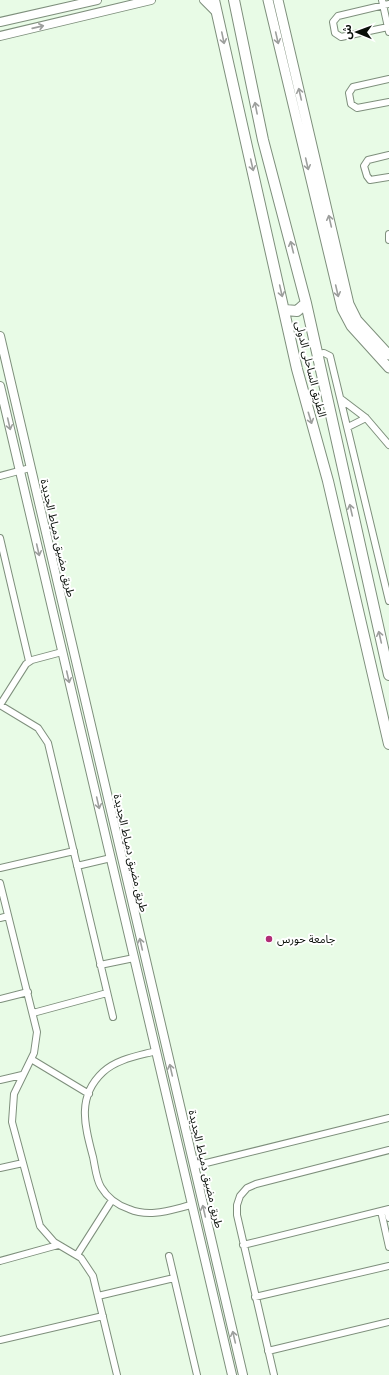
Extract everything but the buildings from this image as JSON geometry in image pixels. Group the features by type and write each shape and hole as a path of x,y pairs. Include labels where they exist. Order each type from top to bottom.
{"highway":[{"name":"الطريق الساحلى الدولى","path":"214,0 285,310 300,384 328,481 389,744"},
{"name":"الطريق الساحلى الدولى","path":"234,0 263,140 306,303 389,675"},
{"path":"285,310 297,311 306,303"}],"main road":[{"path":"268,0 342,309 351,326 389,368"},
{"path":"278,0 349,304 357,320 389,355"}],"street":[{"path":"0,22 97,0"},
{"path":"0,36 152,0"},
{"path":"204,0 217,13"},
{"path":"385,3 388,29 343,37 335,33 333,22 336,17 385,3"},
{"path":"389,79 354,87 349,93 351,104 357,108 389,102"},
{"path":"389,155 368,160 364,166 370,180 389,177"},
{"path":"389,234 389,240"},
{"name":"طريق مضيق دمياط الجديدة","path":"0,336 82,694 243,1375"},
{"path":"317,354 324,353 330,356 342,399 389,601"},
{"name":"طريق مضيق دمياط الجديدة","path":"0,386 232,1375"},
{"path":"342,399 366,418 389,445"},
{"path":"348,427 366,418"},
{"path":"0,476 30,468"},
{"path":"0,538 29,662"},
{"path":"62,652 29,662 21,668 0,705 34,725 46,739 113,1017"},
{"path":"73,697 82,694"},
{"path":"0,868 74,852"},
{"path":"77,866 111,858"},
{"path":"0,883 36,1025 36,1039 31,1059 14,1094 12,1115 22,1163 38,1221 46,1235 58,1245 77,1255 91,1271 117,1375"},
{"path":"0,918 8,916"},
{"path":"100,965 134,958"},
{"path":"0,999 28,992"},
{"path":"33,1013 107,993"},
{"path":"156,1051 113,1065 98,1077 89,1094 84,1121 99,1185 112,1200 125,1208 145,1213 156,1213 191,1205"},
{"path":"31,1059 89,1094"},
{"path":"0,1080 22,1075"},
{"path":"166,1096 176,1092"},
{"path":"194,1166 389,1118"},
{"path":"274,1375 237,1214 237,1205 240,1196 247,1188 256,1184 389,1150"},
{"path":"0,1168 22,1163"},
{"path":"77,1255 112,1200"},
{"path":"243,1245 386,1210"},
{"path":"386,1210 389,1218"},
{"path":"386,1210 389,1247"},
{"path":"0,1261 58,1245"},
{"path":"169,1256 197,1375"},
{"path":"255,1297 389,1266"},
{"path":"98,1296 174,1278"},
{"path":"0,1340 103,1316"},
{"path":"268,1351 389,1322"}],"place":[{"name":"جامعة حورس","path":"269,939"}]}
